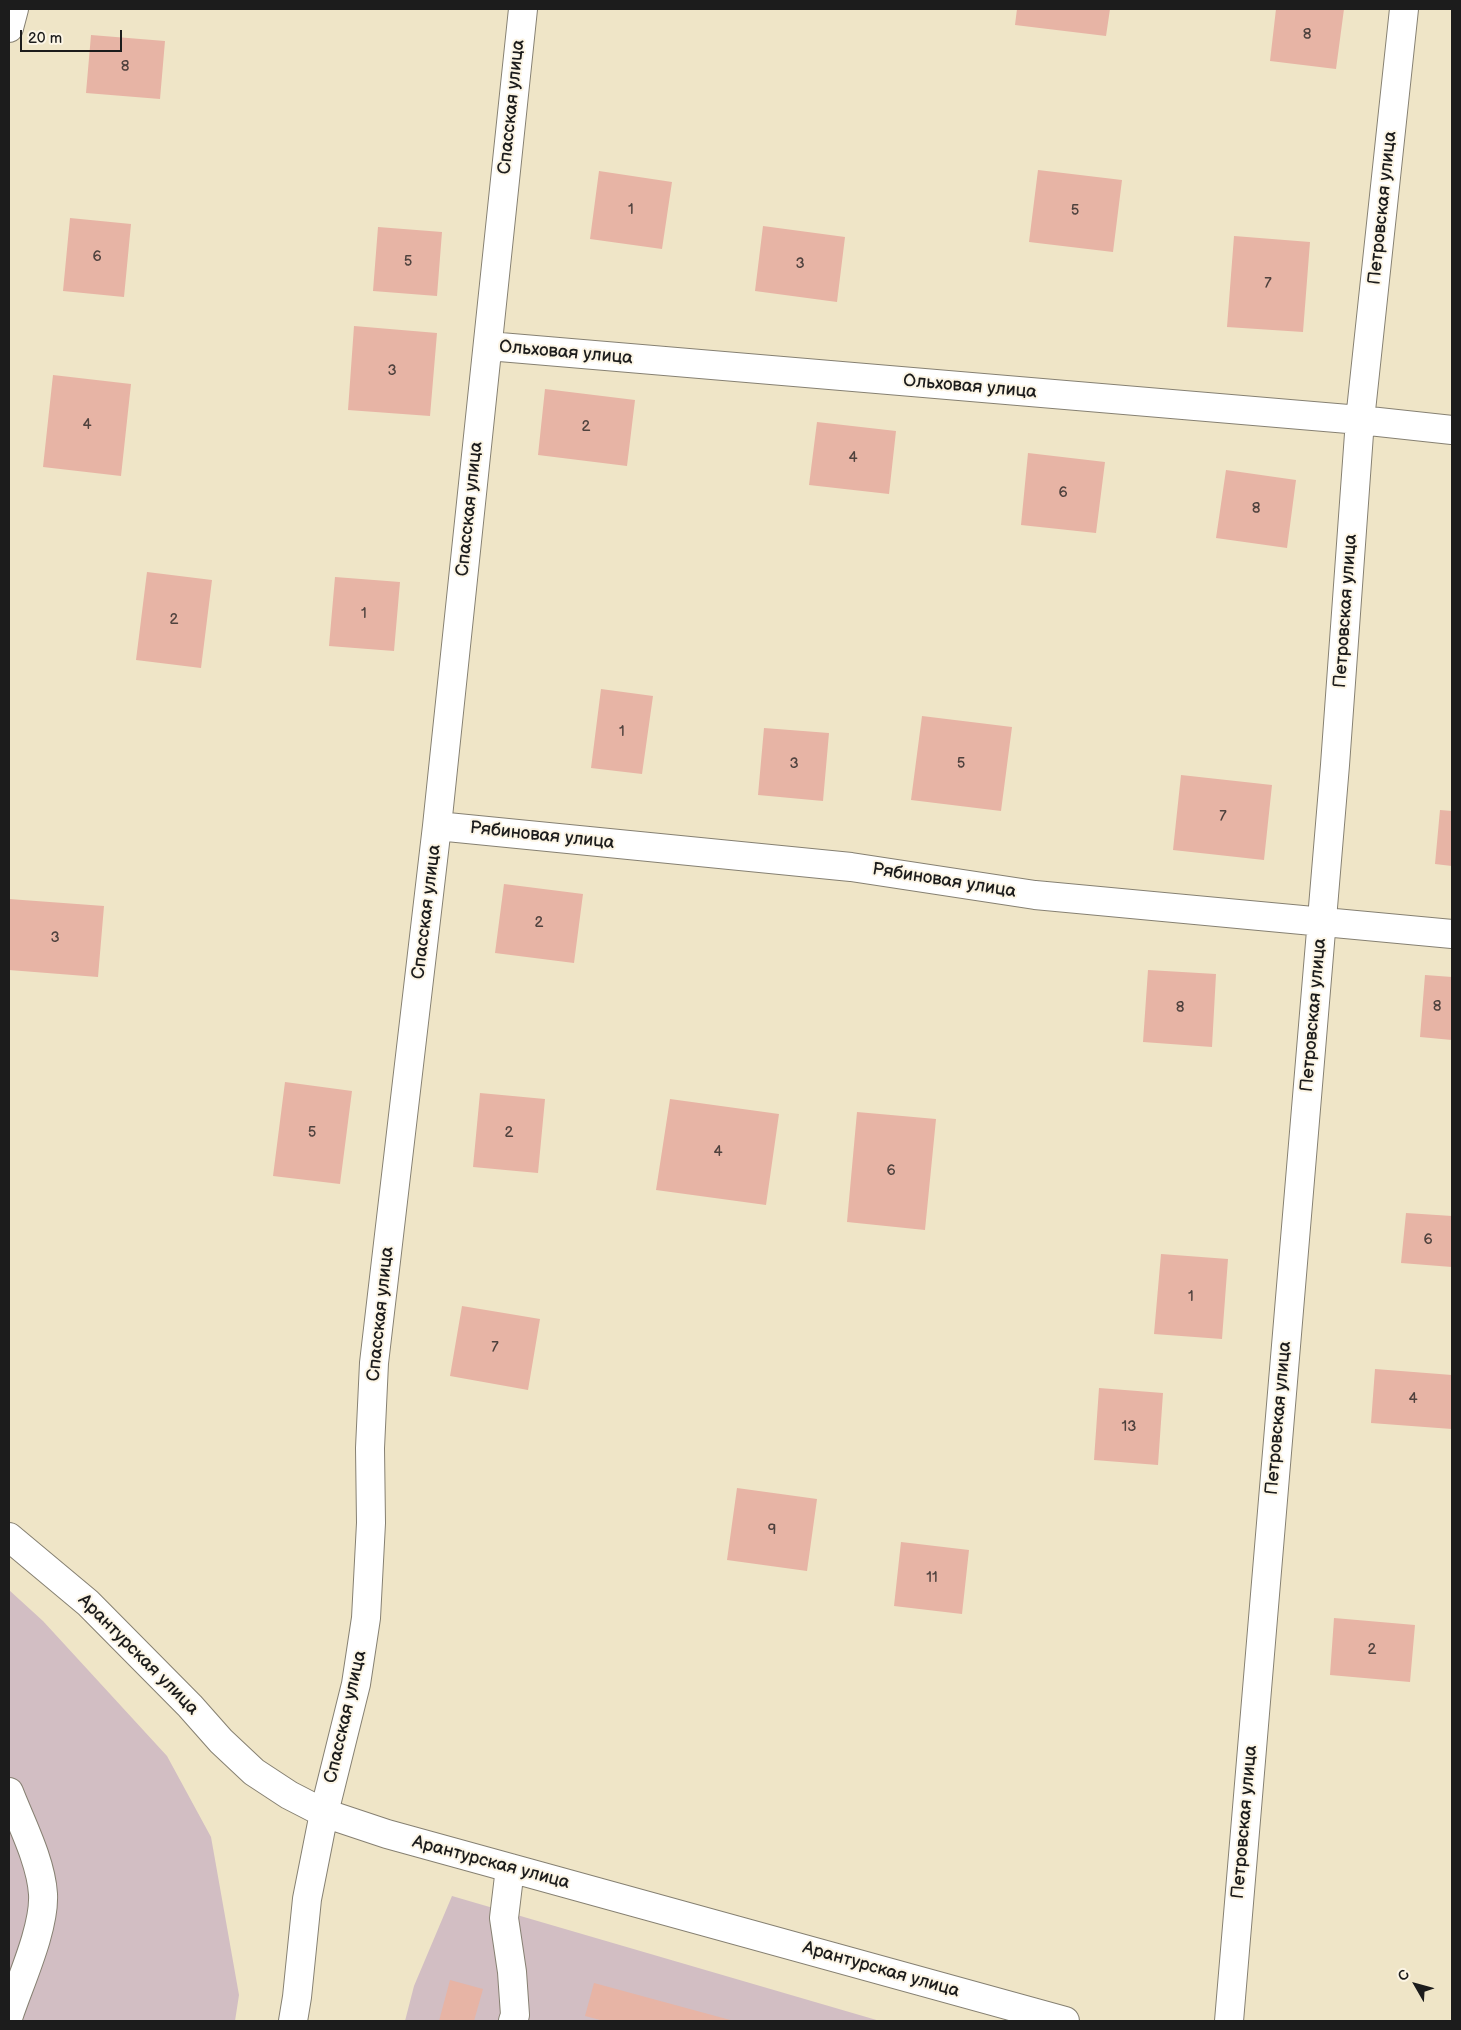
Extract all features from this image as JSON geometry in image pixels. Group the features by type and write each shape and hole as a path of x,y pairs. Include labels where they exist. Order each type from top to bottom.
{"street":[{"path":"9,28 14,9"},
{"name":"Спасская улица","path":"293,2021 307,1899 324,1813 356,1684 366,1618 371,1523 370,1448 374,1363 437,826 522,9"},
{"name":"Петровская улица","path":"1228,2021 1335,765 1360,420 1404,9"},
{"name":"Ольховая улица","path":"488,346 1360,420 1452,430"},
{"name":"Рябиновая улица","path":"437,826 851,867 1035,895 1452,934"},
{"name":"Арантурская улица","path":"9,1537 88,1603 190,1706 221,1741 254,1772 289,1795 324,1813 387,1834 1065,2021"},
{"path":"9,1792 40,1872 43,1894 41,1921 9,2015"},
{"path":"510,1868 504,1918 520,2020"}],"shaded area":[{"path":"9,1590 43,1621 167,1756 211,1837 239,1995 235,2021 9,2021"},
{"path":"452,1896 880,2021 405,2021 414,1986"}],"building":[{"path":"1017,9 1110,9 1106,36 1015,25"},
{"path":"1276,9 1344,9 1336,69 1270,61"},
{"path":"91,35 165,41 160,99 86,93"},
{"path":"1038,170 1122,180 1113,252 1029,242"},
{"path":"599,171 672,182 662,249 590,239"},
{"path":"70,218 131,224 124,297 63,291"},
{"path":"763,226 845,237 837,302 755,291"},
{"path":"378,227 442,232 437,296 373,291"},
{"path":"1234,236 1310,242 1303,332 1227,327"},
{"path":"354,326 437,333 430,416 348,410"},
{"path":"53,375 131,384 121,476 43,467"},
{"path":"545,389 635,400 627,466 538,455"},
{"path":"817,422 896,431 889,494 809,485"},
{"path":"1028,453 1105,462 1096,533 1021,525"},
{"path":"1226,470 1296,480 1287,548 1216,538"},
{"path":"147,572 212,580 201,668 136,660"},
{"path":"335,577 400,582 394,651 329,646"},
{"path":"601,689 653,696 642,774 591,768"},
{"path":"922,716 1012,727 1001,811 911,800"},
{"path":"764,728 829,733 823,801 758,795"},
{"path":"1181,775 1272,785 1264,860 1173,850"},
{"path":"1440,810 1452,811 1452,866 1435,864"},
{"path":"504,884 583,894 574,963 495,953"},
{"path":"9,899 104,906 98,977 9,970"},
{"path":"1148,970 1216,974 1212,1047 1143,1042"},
{"path":"1425,975 1452,977 1452,1040 1420,1037"},
{"path":"285,1082 352,1091 340,1184 273,1176"},
{"path":"480,1093 545,1099 538,1173 473,1167"},
{"path":"670,1099 779,1114 766,1205 656,1190"},
{"path":"857,1112 936,1119 925,1230 847,1222"},
{"path":"1406,1213 1452,1216 1452,1267 1401,1263"},
{"path":"1161,1254 1228,1259 1222,1339 1154,1334"},
{"path":"462,1306 540,1319 528,1390 450,1376"},
{"path":"1375,1369 1452,1375 1452,1429 1371,1423"},
{"path":"1099,1388 1163,1393 1158,1465 1094,1460"},
{"path":"737,1488 817,1499 807,1571 727,1560"},
{"path":"901,1542 969,1550 962,1614 894,1606"},
{"path":"1334,1618 1415,1625 1410,1682 1330,1675"},
{"path":"450,1980 483,1989 474,2021 439,2021"},
{"path":"594,1983 734,2021 604,2021 585,2016"}]}
